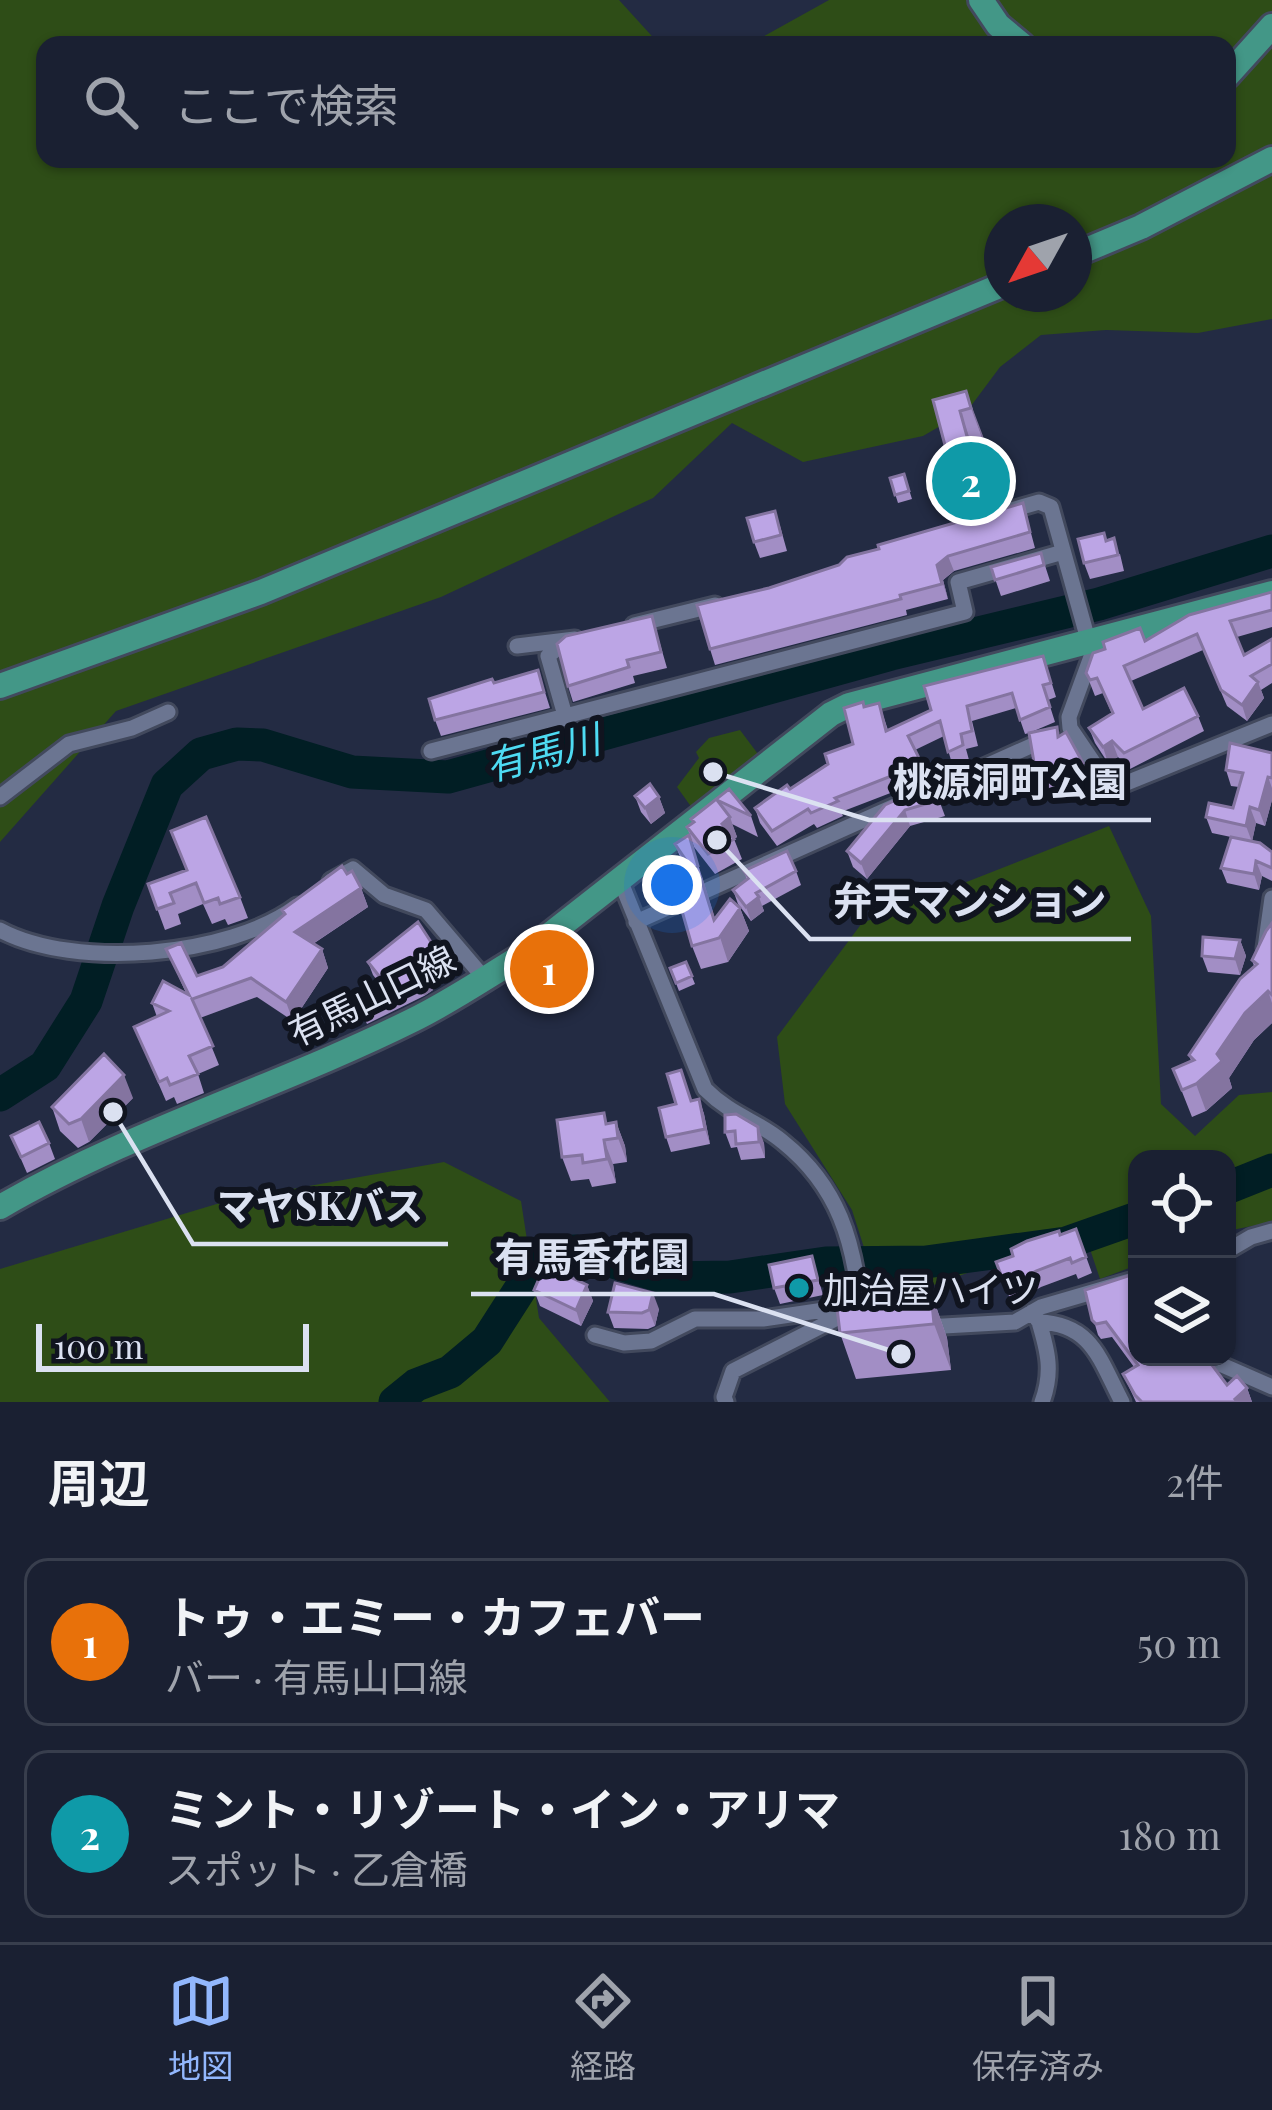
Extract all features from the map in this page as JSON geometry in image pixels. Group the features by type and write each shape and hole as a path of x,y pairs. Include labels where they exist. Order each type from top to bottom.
{"main road":[{"path":"981,0 1011,36"},
{"path":"1236,66 1272,26"},
{"path":"1092,247 1272,159"},
{"path":"0,686 261,592 984,292"},
{"name":"有馬山口線","path":"0,1207 67,1170 415,1019 525,953 849,704 1087,633 1272,593"}],"street":[{"path":"996,515 1039,502 1052,507 1092,654 1090,670 1069,717 1070,728 1106,781 1124,784 1272,724"},
{"path":"431,751 964,612 958,582 1064,552"},
{"path":"612,631 727,602"},
{"path":"518,646 589,636"},
{"path":"565,641 548,656 566,719"},
{"path":"0,797 69,744 132,728 169,712"},
{"path":"636,922 1070,728"},
{"path":"0,931 54,950 142,955 224,938 288,913 353,869 384,895 426,910 484,978"},
{"path":"620,880 705,1089 725,1110 782,1141 816,1176 849,1233 862,1307"},
{"path":"1256,972 1264,955 1272,898"},
{"path":"1236,1246 1272,1231"},
{"path":"900,1328 1015,1322 1128,1282"},
{"path":"595,1335 624,1343 651,1341 695,1319 763,1318 862,1307"},
{"path":"726,1402 733,1370 862,1307"},
{"path":"1036,1317 1050,1362 1042,1402"},
{"path":"1036,1317 1088,1338 1122,1402"},
{"path":"1224,1366 1272,1387"}],"green space":[{"path":"0,0 619,0 652,36 36,36 36,168 1236,168 1236,36 764,36 829,0 1272,0 1272,319 1198,333 1106,330 1041,335 1000,367 968,410 923,436 803,462 732,423 653,498 441,597 116,711 0,842"},
{"path":"740,730 758,754 692,808 677,787 699,758 696,752 709,738"},
{"path":"1109,826 1151,916 1161,1104 1195,1136 1239,1095 1272,1092 1272,1222 1236,1229 1236,1150 1128,1150 1128,1268 1100,1279 1084,1231 931,1286 875,1282 852,1210 785,1104 777,1037 862,923"},
{"path":"444,1162 521,1201 539,1318 610,1402 0,1402 0,1269 230,1200"}],"building":[{"path":"966,391 971,408 960,411 973,458 936,469 950,464 933,400"},
{"path":"904,474 909,491 895,495 890,478"},
{"path":"1023,503 1030,532 948,556 937,565 942,584 710,649 697,605 769,588 839,565 847,557 879,549 878,545"},
{"path":"775,511 781,535 754,542 747,518"},
{"path":"1104,533 1106,541 1114,538 1118,555 1084,563 1078,539"},
{"path":"1041,553 1044,565 995,580 991,567"},
{"path":"1272,592 1272,610 1230,621 1244,655 1272,639 1272,664 1251,676 1258,682 1242,705 1221,690 1197,634 1124,666 1143,709 1184,688 1198,716 1124,753 1112,741 1103,747 1089,728 1113,713 1097,678 1090,680 1086,673 1093,653 1105,649 1103,642 1140,628 1145,641 1189,615"},
{"path":"652,616 661,652 627,660 629,667 568,686 557,644 566,636"},
{"path":"1043,656 1051,683 1043,685 1050,707 1020,720 1012,693 967,706 972,731 961,734 963,745 948,752 940,721 908,736 922,764 835,798 838,801 811,813 808,809 772,831 755,808 828,764 825,754 853,744 844,708 879,703 886,731 931,710 924,686"},
{"path":"538,670 544,692 435,720 429,699"},
{"path":"1057,727 1058,737 1066,732 1083,763 1036,774 1029,733"},
{"path":"1230,743 1272,753 1272,778 1268,777 1259,810 1250,807 1246,826 1206,817 1209,803 1233,808 1243,773 1226,770"},
{"path":"650,784 659,797 645,808 635,796"},
{"path":"931,784 939,800 905,810 861,863 847,851 885,805"},
{"path":"729,789 751,816 717,800 730,817 722,824 734,839 708,854 687,827"},
{"path":"206,817 240,897 220,904 218,898 204,903 196,883 170,893 174,903 157,909 148,884 187,870 171,831"},
{"path":"689,835 698,866 692,869 675,844"},
{"path":"1231,837 1260,843 1272,852 1272,868 1256,861 1254,874 1221,868"},
{"path":"787,851 796,871 756,893 759,897 746,907 733,890 749,878 744,871"},
{"path":"342,866 347,874 352,871 361,888 295,932 322,949 286,1002 251,978 192,999 213,1046 189,1056 198,1074 170,1085 167,1078 159,1082 134,1027 169,1011 152,1003 163,981 189,995 166,949 181,943 197,976 223,967 285,914 282,910"},
{"path":"701,878 714,920 730,899 740,908 719,938 692,946 676,890"},
{"path":"418,922 444,962 426,971 428,977 419,983 362,1011 357,1001 387,986 368,962"},
{"path":"1272,923 1272,995 1268,991 1245,1013 1217,1054 1222,1061 1182,1090 1173,1069 1194,1060 1189,1055 1240,979 1257,964 1252,960"},
{"path":"1203,937 1240,940 1235,959 1202,956"},
{"path":"559,938 569,955 556,962 545,949"},
{"path":"686,962 692,976 676,983 670,968"},
{"path":"104,1054 124,1075 81,1119 69,1124 52,1107"},
{"path":"681,1070 691,1101 699,1099 705,1129 666,1137 659,1108 676,1104 667,1074"},
{"path":"604,1113 606,1124 616,1122 618,1138 604,1140 607,1159 583,1163 582,1155 562,1157 557,1120"},
{"path":"736,1114 758,1127 759,1142 736,1144 735,1131 725,1132 725,1115"},
{"path":"39,1122 49,1143 21,1157 11,1136"},
{"path":"1076,1229 1086,1257 1036,1271 1006,1288 996,1262 1013,1256 1011,1249"},
{"path":"812,1256 818,1280 774,1288 769,1265"},
{"path":"545,1265 587,1285 576,1310 534,1290"},
{"path":"1128,1276 1128,1352 1106,1322 1092,1320 1085,1290"},
{"path":"615,1283 653,1293 649,1310 608,1312"},
{"path":"835,1292 931,1292 934,1324 840,1333"},
{"path":"1136,1366 1213,1366 1227,1385 1237,1376 1247,1388 1235,1399 1238,1402 1142,1402 1123,1374"}],"waterway":[{"name":"有馬川","path":"0,1095 45,1066 86,1001 167,785 201,754 237,744 263,745 352,772 448,777 891,654 1099,604 1272,551"},
{"path":"1236,1184 1272,1170"},
{"path":"395,1402 416,1385 450,1372 487,1341 535,1266 559,1252 576,1251 667,1278 730,1277 826,1263 926,1262 1066,1243 1128,1221"}],"place":[{"name":"ミント・リゾート・イン・アリマ","path":"971,481"},
{"name":"桃源洞町公園","path":"713,772"},
{"name":"弁天マンション","path":"717,840"},
{"name":"トゥ・エミー・カフェバー","path":"549,969"},
{"name":"マヤSKバス","path":"113,1112"},
{"name":"加治屋ハイツ","path":"799,1288"},
{"name":"有馬香花園","path":"901,1354"}]}
